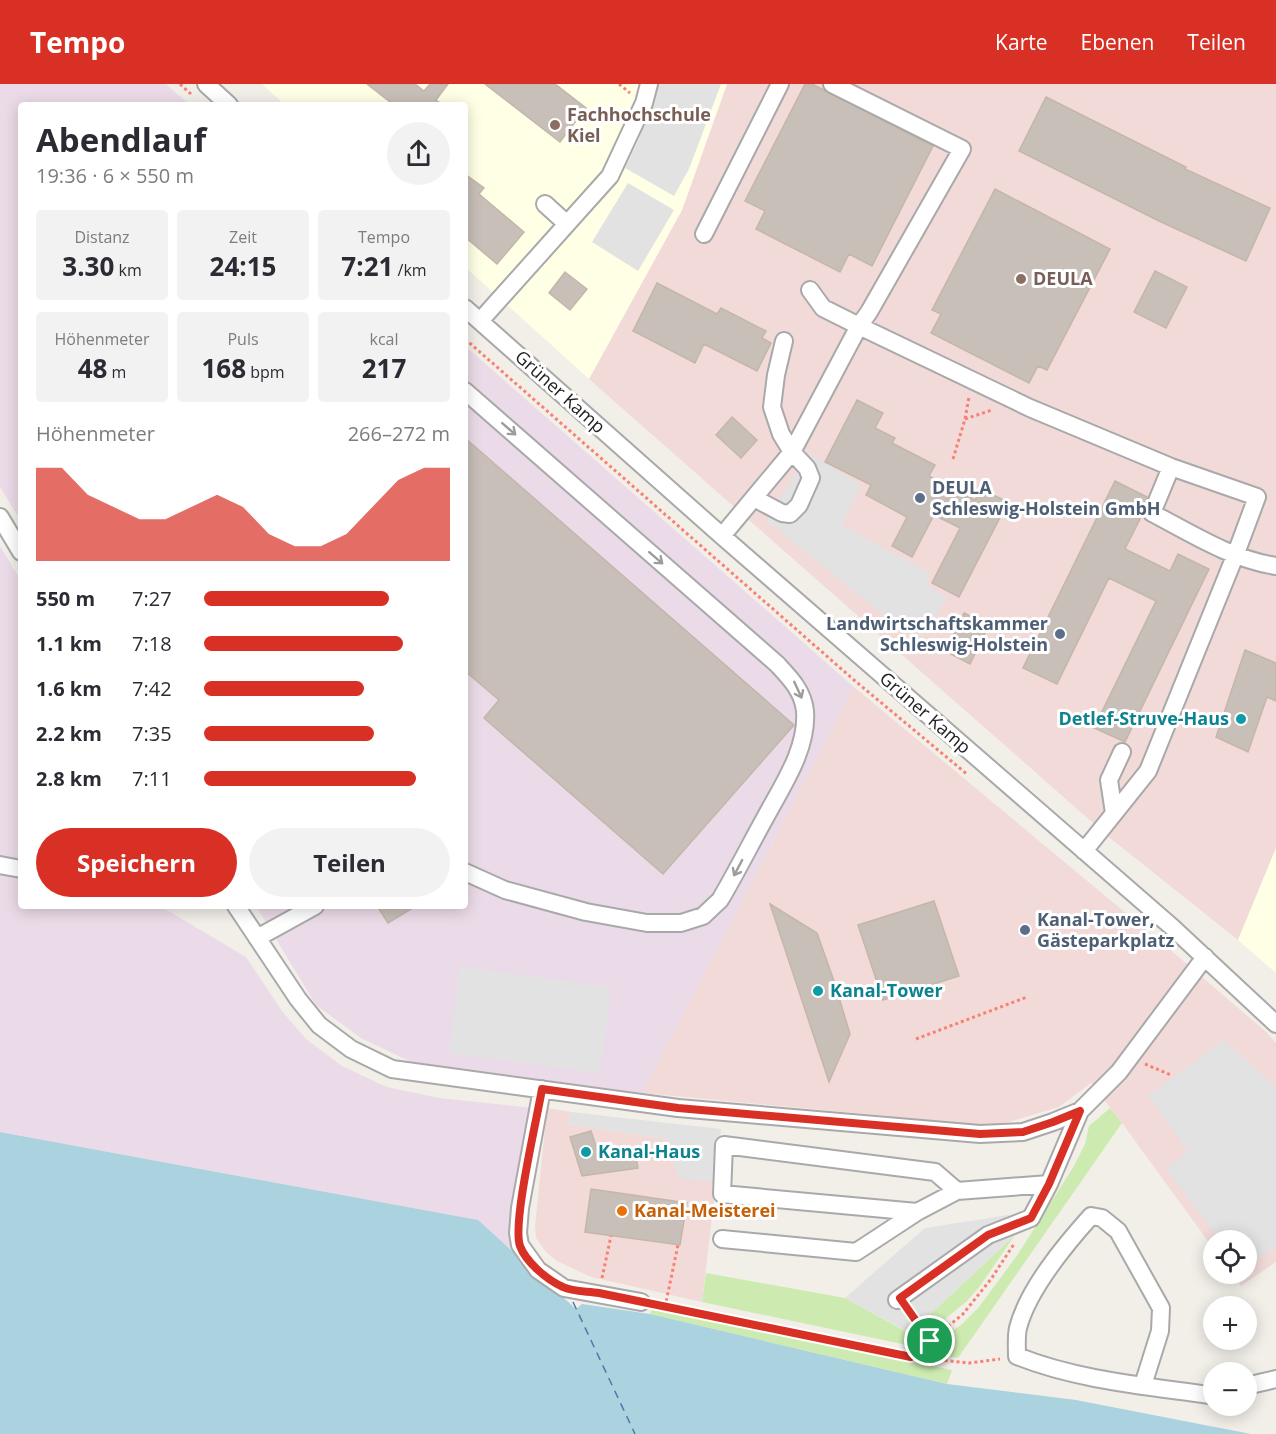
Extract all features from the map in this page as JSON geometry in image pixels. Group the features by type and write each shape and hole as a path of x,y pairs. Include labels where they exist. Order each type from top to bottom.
{"street":[{"path":"206,84 226,102"},
{"path":"480,321 610,176 644,103 650,84"},
{"path":"704,234 780,84"},
{"path":"722,536 792,452 859,326 962,148 832,84"},
{"path":"545,204 567,224"},
{"path":"810,290 823,308 1030,408 1171,467 1257,497 1148,771 1084,851"},
{"name":"Grüner Kamp","path":"468,311 722,536 1205,957 1276,1024"},
{"path":"754,498 782,513 790,514 807,490 811,478 807,468 792,452 781,434 772,407 784,341"},
{"path":"468,394 777,664 801,694 805,710 804,732 794,763 720,900 703,916 681,923 648,923 586,912 504,890 468,873"},
{"path":"1171,467 1152,513 1235,556 1256,563 1276,566"},
{"path":"0,517 18,547"},
{"path":"1114,813 1109,780 1122,752"},
{"path":"0,865 18,868"},
{"path":"238,909 298,999 319,1025 351,1049 392,1069 678,1108 980,1134 1023,1132 1080,1111"},
{"path":"257,938 310,909"},
{"path":"898,1299 988,1235 1031,1218 1049,1184 1080,1111 1119,1072 1205,957"},
{"path":"542,1089 520,1208 518,1233 520,1245 538,1270 564,1288 641,1302"},
{"path":"917,1212 722,1194 724,1145 935,1172 957,1191"},
{"path":"722,1239 856,1252 917,1212 957,1191 1049,1184"},
{"path":"1143,1385 1160,1331 1161,1308 1118,1231 1102,1218 1091,1216 1065,1245 1033,1294 1017,1329 1017,1356 1038,1365 1143,1385 1203,1394"},
{"path":"1257,1383 1276,1379"}],"path":[{"path":"468,342 854,680 972,778"},
{"path":"953,459 965,419 972,381"},
{"path":"916,1039 1027,998"},
{"path":"1150,1066 1171,1076"},
{"path":"911,1357 963,1314 991,1279 1031,1218"},
{"path":"599,1293 611,1236"},
{"path":"665,1307 678,1245"},
{"path":"898,1299 930,1341"},
{"path":"641,1302 911,1357 969,1363 1017,1356"}],"shaded area":[{"path":"0,84 166,84 187,102 18,102 18,516 0,487"},
{"path":"262,84 727,84 682,210 589,379 468,270 468,102 282,102"},
{"path":"658,84 721,84 689,169 674,196 625,168 638,141"},
{"path":"727,84 1276,84 1276,848 1238,940 1110,838 589,379 682,210"},
{"path":"628,183 674,210 638,271 592,242"},
{"path":"468,349 854,687 642,1093 411,1062 361,1038 316,1005 258,909 468,909"},
{"path":"808,453 861,485 842,525 931,574 926,585 947,597 918,643 766,520"},
{"path":"0,546 18,576 18,860 0,856"},
{"path":"854,687 1174,953 1276,1043 1276,1262 1257,1275 1257,1230 1203,1230 1203,1234 1091,1083 1059,1107 995,1126 642,1093"},
{"path":"1276,848 1276,973 1238,940"},
{"path":"0,873 18,876 18,909 165,909 246,957 282,1011 306,1039 342,1066 387,1087 439,1098 533,1108 510,1249 477,1220 0,1132"},
{"path":"460,967 611,987 600,1073 449,1053"},
{"path":"1223,1040 1276,1087 1276,1246 1257,1260 1257,1230 1212,1230 1166,1169 1188,1151 1148,1096"},
{"path":"547,1108 571,1112 568,1124 667,1139 716,1182 702,1302 591,1277 557,1261 546,1252 536,1238 535,1226"},
{"path":"571,1112 721,1129 716,1182 678,1178 667,1139 568,1124"},
{"path":"1027,1212 1015,1235 922,1322 908,1332 845,1298 925,1228"}],"green space":[{"path":"1110,1108 1122,1123 958,1358 922,1352 961,1325 979,1307 1018,1254 1074,1166 1085,1144 1089,1126"},
{"path":"1015,1235 967,1301 928,1333 922,1322"},
{"path":"706,1273 845,1298 907,1332 916,1327 923,1336 907,1345 702,1302"},
{"path":"652,1309 952,1370 947,1384 650,1314"}],"water":[{"path":"0,1132 478,1220 576,1309 582,1304 650,1314 947,1384 1076,1400 1251,1434 0,1434"}],"building":[{"path":"367,84 415,84 424,91 430,84 448,84 436,100 438,102 390,102"},
{"name":"Fachhochschule Kiel","path":"485,84 555,84 586,108 560,142"},
{"path":"805,84 812,84 933,146 872,266 849,254 840,272 756,229 765,211 745,201"},
{"path":"1046,97 1186,167 1185,169 1270,208 1246,261 1159,221 1019,151"},
{"path":"468,176 484,188 479,194 524,232 497,264 468,240"},
{"name":"DEULA","path":"995,189 1110,249 1047,370 1038,366 1029,383 931,333 941,314 932,310"},
{"path":"1155,271 1187,287 1166,328 1134,312"},
{"path":"565,272 587,289 570,310 549,293"},
{"path":"657,283 717,314 721,308 766,331 762,338 771,343 757,371 704,344 695,363 633,331"},
{"path":"857,400 883,413 875,428 895,438 892,443 935,465 929,476 975,500 981,489 1008,502 959,597 932,583 960,528 934,515 912,557 892,546 907,517 866,495 871,485 825,462"},
{"path":"732,417 757,440 741,458 716,435"},
{"path":"468,441 794,725 663,874 484,718 499,700 468,674"},
{"name":"Landwirtschaftskammer Schleswig-Holstein","path":"1115,481 1147,497 1142,515 1125,549 1170,571 1178,554 1209,569 1125,742 1094,728 1156,601 1109,578 1057,684 1023,668"},
{"path":"964,613 989,625 970,664 945,651"},
{"name":"Detlef-Struve-Haus","path":"1245,650 1276,663 1276,701 1267,697 1248,752 1216,737"},
{"path":"934,901 959,976 883,1000 858,925"},
{"path":"770,904 817,933 834,981 850,1034 829,1082"},
{"path":"379,909 411,909 388,923"},
{"name":"Kanal-Haus","path":"591,1131 599,1155 635,1149 638,1168 582,1176 570,1137"},
{"path":"591,1189 687,1203 680,1245 585,1232"}],"ferry route":[{"path":"573,1302 635,1434"}],"place":[{"name":"Fachhochschule Kiel","path":"555,125"},
{"name":"DEULA","path":"1021,279"},
{"name":"DEULA Schleswig-Holstein GmbH","path":"920,498"},
{"name":"Landwirtschaftskammer Schleswig-Holstein","path":"1060,634"},
{"name":"Detlef-Struve-Haus","path":"1241,719"},
{"name":"Kanal-Tower, Gästeparkplatz","path":"1025,930"},
{"name":"Kanal-Tower","path":"818,991"},
{"name":"Kanal-Haus","path":"586,1152"},
{"name":"Kanal-Meisterei","path":"622,1211"}],"route":[{"path":"542,1089 678,1108 980,1134 1023,1132 1080,1111 1049,1184 1031,1218 988,1235 900,1298 930,1341 911,1357 599,1293 564,1288 538,1270 525,1255 518,1233 520,1208 542,1089"}]}
